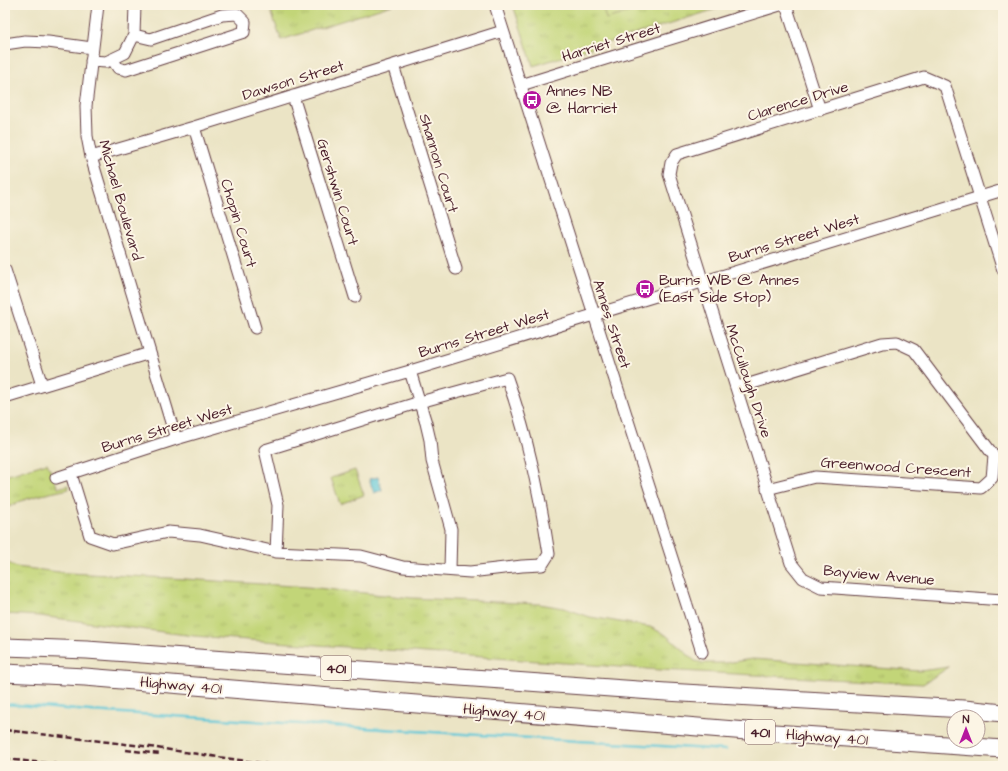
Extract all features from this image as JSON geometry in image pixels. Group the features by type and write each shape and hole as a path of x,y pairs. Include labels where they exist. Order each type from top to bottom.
{"highway":[{"name":"Highway 401","path":"5,647 95,651 666,692 1003,712"},
{"name":"Highway 401","path":"5,673 85,677 747,731 1003,749"}],"street":[{"name":"Michael Boulevard","path":"98,5 86,106 87,136 91,157 176,440"},
{"path":"91,61 106,62 125,53 134,35 135,5"},
{"name":"Annes Street","path":"495,5 593,316 702,652"},
{"name":"Harriet Street","path":"521,85 780,5"},
{"path":"786,5 820,110"},
{"path":"112,59 118,68 126,70 244,32 244,22 237,14 222,15 151,39 134,35"},
{"name":"Dawson Street","path":"91,157 194,127 503,31"},
{"path":"5,44 25,41 40,41 92,48"},
{"name":"Shannon Court","path":"393,65 456,269"},
{"name":"Clarence Drive","path":"702,282 669,174 671,163 677,154 924,77 945,86 980,197"},
{"name":"Gershwin Court","path":"293,96 355,297"},
{"name":"Chopin Court","path":"194,127 255,328"},
{"name":"Burns Street West","path":"56,478 176,440 593,316 1003,190"},
{"path":"980,197 1003,270"},
{"path":"5,270 42,385"},
{"name":"McCullough Drive","path":"702,282 767,489"},
{"name":"Greenwood Crescent","path":"736,387 882,342 897,342 914,350 994,456 992,478 981,488 814,477 767,489"},
{"path":"5,397 150,353"},
{"name":"Burns Street West","path":"410,371 430,440 432,461 451,529 450,570"},
{"path":"71,474 90,536 113,544 168,532 200,535 276,552 361,556 403,567 470,572 542,565 549,554 543,519 518,409 507,378 420,402 265,450 278,505 276,552"},
{"name":"Bayview Avenue","path":"767,489 791,563 803,578 821,587 1003,600"}],"green space":[{"path":"269,5 392,5 281,40"},
{"path":"513,5 729,5 533,66"},
{"path":"602,5 653,5 606,19"},
{"path":"47,463 58,488 68,485 69,489 28,499 5,509 5,476"},
{"path":"355,470 364,495 340,504 331,478"},
{"path":"5,561 16,567 68,573 307,587 412,598 539,604 564,608 590,617 650,627 666,635 695,661 704,663 725,663 753,659 920,671 949,667 923,684 661,670 194,636 40,616 5,614"}],"water":[{"path":"378,477 382,490 374,493 369,479"}],"waterway":[{"path":"5,704 90,711 726,750"}],"railway":[{"path":"5,730 143,746 280,766"},
{"path":"126,750 160,754"},
{"path":"5,759 75,766"}],"place":[{"name":"Annes NB @ Harriet","path":"532,100"},
{"name":"Burns WB @ Annes (East Side Stop)","path":"645,289"}]}
